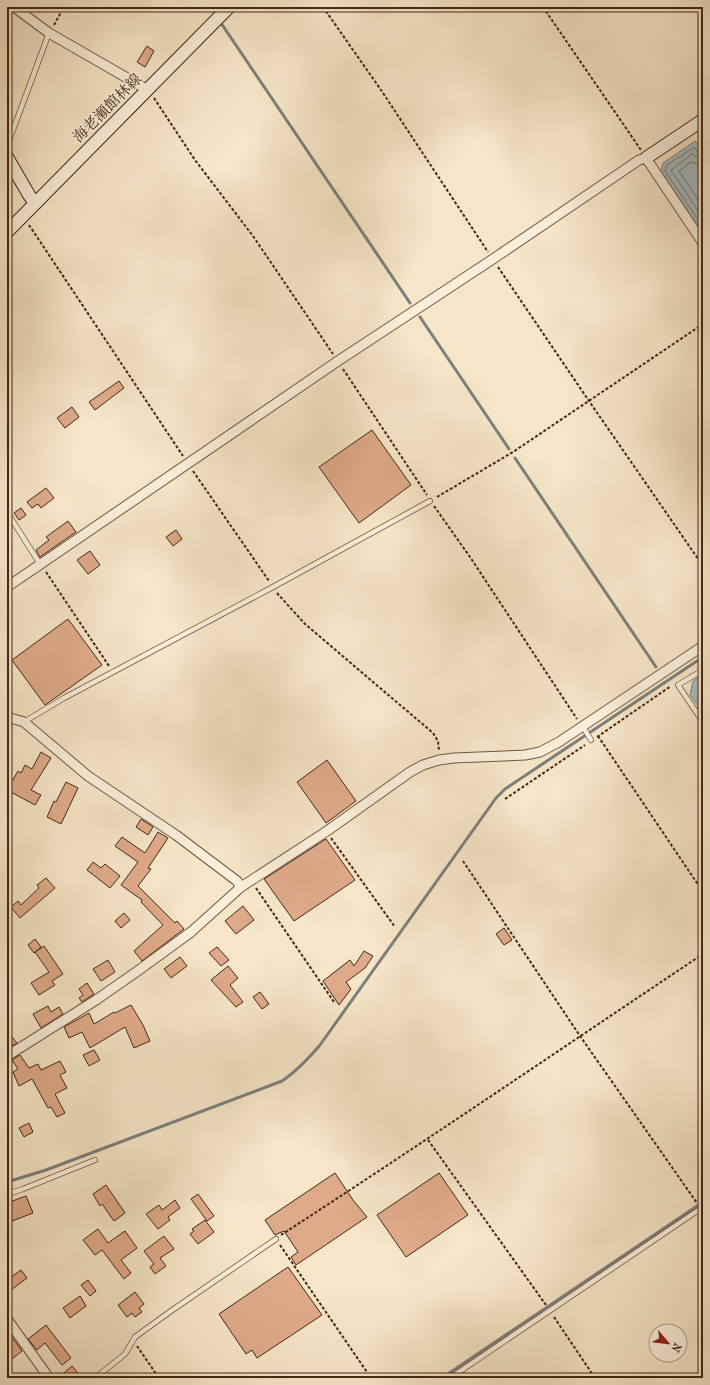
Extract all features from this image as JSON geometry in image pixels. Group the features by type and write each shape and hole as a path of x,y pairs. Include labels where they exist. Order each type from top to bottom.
{"main road":[{"name":"海老瀬館林線","path":"7,232 229,7"},
{"path":"646,158 703,120"},
{"path":"7,157 35,203"}],"street":[{"path":"14,7 50,33 148,90"},
{"path":"7,587 338,361 639,160 646,158 703,243"},
{"path":"7,1056 96,1000 204,922 241,887 326,831 410,772 422,765 439,760 454,758 525,756 540,752 583,728 703,646"},
{"path":"7,717 24,722 88,776 198,851 237,881 241,887"},
{"path":"7,1320 49,1378"}],"lane":[{"path":"7,146 50,33"},
{"path":"24,722 64,698 273,587 430,501"},
{"path":"7,512 40,564"},
{"path":"703,670 678,685 703,722"},
{"path":"583,728 591,739"},
{"path":"7,1194 95,1160"},
{"path":"450,1378 701,1209"},
{"path":"95,1378 125,1354 135,1337 276,1239"}],"path":[{"path":"50,33 64,7"},
{"path":"323,7 381,90 492,259 588,401 703,566"},
{"path":"543,7 646,158"},
{"path":"148,90 196,160 253,236 338,361 430,501 470,557 583,728"},
{"path":"23,216 188,464 279,596 305,624 433,733 438,740 439,760"},
{"path":"430,501 513,452 703,324"},
{"path":"40,564 113,672"},
{"path":"505,799 591,739 598,736 672,686 678,685"},
{"path":"598,736 703,892"},
{"path":"326,831 395,926"},
{"path":"463,860 580,1036 701,1209"},
{"path":"251,881 334,1002"},
{"path":"371,1378 276,1239 428,1140 703,954"},
{"path":"428,1140 550,1311 595,1378"},
{"path":"133,1340 159,1378"}],"water":[{"path":"695,141 703,152 703,234 661,172 663,163"},
{"path":"703,674 703,713 690,695 693,681"}],"building":[{"path":"147,46 154,51 145,67 137,62"},
{"path":"119,381 124,388 95,410 89,402"},
{"path":"72,407 79,417 65,428 57,418"},
{"path":"372,430 411,485 359,523 319,467"},
{"path":"46,488 54,498 41,508 38,504 32,508 27,502"},
{"path":"21,508 26,515 19,520 14,513"},
{"path":"68,521 76,532 40,557 36,550 49,540 46,537"},
{"path":"176,530 182,539 173,546 166,537"},
{"path":"90,551 100,565 88,574 77,560"},
{"path":"68,619 102,665 45,705 12,660"},
{"path":"41,752 51,758 31,790 41,795 35,805 7,790 7,777 13,780 18,771 21,773 25,765 32,769"},
{"path":"327,760 356,801 326,823 297,782"},
{"path":"66,782 78,788 61,824 47,817 54,801 56,802"},
{"path":"141,819 153,827 148,835 136,827"},
{"path":"158,832 168,838 148,868 151,869 138,886 175,923 177,921 184,929 142,961 134,951 163,925 141,902 142,900 121,885 138,862 115,846 122,837 145,853"},
{"path":"326,839 355,880 294,921 264,879"},
{"path":"93,862 101,868 105,864 120,876 110,888 87,870"},
{"path":"46,878 55,888 20,918 11,907 18,901 21,905 39,888 37,885"},
{"path":"243,906 254,920 236,934 225,921"},
{"path":"124,913 130,920 121,928 115,921"},
{"path":"504,928 512,940 504,945 496,934"},
{"path":"35,939 41,947 34,953 28,945"},
{"path":"44,946 63,974 52,981 55,985 39,995 31,983 49,972 35,952"},
{"path":"217,947 229,960 221,966 209,953"},
{"path":"364,951 373,956 365,968 346,982 351,989 339,1005 323,981 350,960 354,966"},
{"path":"180,957 187,966 171,978 164,969"},
{"path":"108,960 115,972 101,981 93,969"},
{"path":"228,966 238,978 230,985 243,1002 236,1007 211,980"},
{"path":"87,983 94,994 82,1002 79,998 83,995 79,989"},
{"path":"260,992 269,1004 262,1009 253,997"},
{"path":"131,1005 143,1025 150,1041 134,1048 125,1027 90,1048 82,1032 69,1038 64,1027 89,1013 94,1024 114,1012 115,1013"},
{"path":"48,1006 51,1012 59,1007 63,1014 41,1028 33,1014"},
{"path":"7,1031 17,1043 7,1049"},
{"path":"94,1050 100,1060 89,1066 83,1055"},
{"path":"20,1055 29,1068 38,1064 41,1070 60,1061 66,1072 60,1075 67,1088 55,1094 65,1113 57,1117 51,1107 48,1108 32,1079 19,1086 13,1072 18,1069 12,1060"},
{"path":"29,1123 33,1132 24,1137 19,1128"},
{"path":"335,1173 353,1200 367,1217 296,1265 291,1257 298,1252 284,1231 275,1235 265,1220"},
{"path":"439,1173 468,1215 406,1257 377,1215"},
{"path":"106,1185 125,1213 114,1221 102,1204 100,1206 93,1194"},
{"path":"198,1194 214,1216 207,1221 191,1199"},
{"path":"26,1196 33,1213 7,1223 7,1203"},
{"path":"175,1200 180,1208 168,1217 170,1220 158,1229 146,1214 159,1205 162,1210"},
{"path":"205,1220 214,1232 198,1244 190,1234 194,1231 192,1229"},
{"path":"98,1229 108,1243 125,1231 137,1248 121,1260 131,1273 124,1279 102,1250 95,1255 83,1240"},
{"path":"164,1236 174,1249 160,1258 166,1266 155,1274 150,1267 154,1264 144,1251"},
{"path":"288,1267 322,1315 257,1358 252,1350 246,1354 219,1314"},
{"path":"21,1270 27,1278 7,1293 7,1280"},
{"path":"88,1280 96,1291 90,1296 81,1285"},
{"path":"135,1292 144,1304 139,1308 142,1312 135,1317 132,1313 127,1317 118,1305"},
{"path":"80,1296 86,1306 70,1318 63,1308"},
{"path":"46,1325 71,1358 62,1365 45,1343 37,1350 28,1339"},
{"path":"7,1330 22,1351 7,1363"},
{"path":"72,1366 82,1378 58,1378"}],"waterway":[{"path":"221,23 410,303"},
{"path":"420,317 509,449"},
{"path":"515,458 656,667"},
{"path":"7,1182 46,1170 282,1081 302,1064 320,1045 496,798 505,789 703,657"},
{"path":"442,1378 703,1202"}]}
